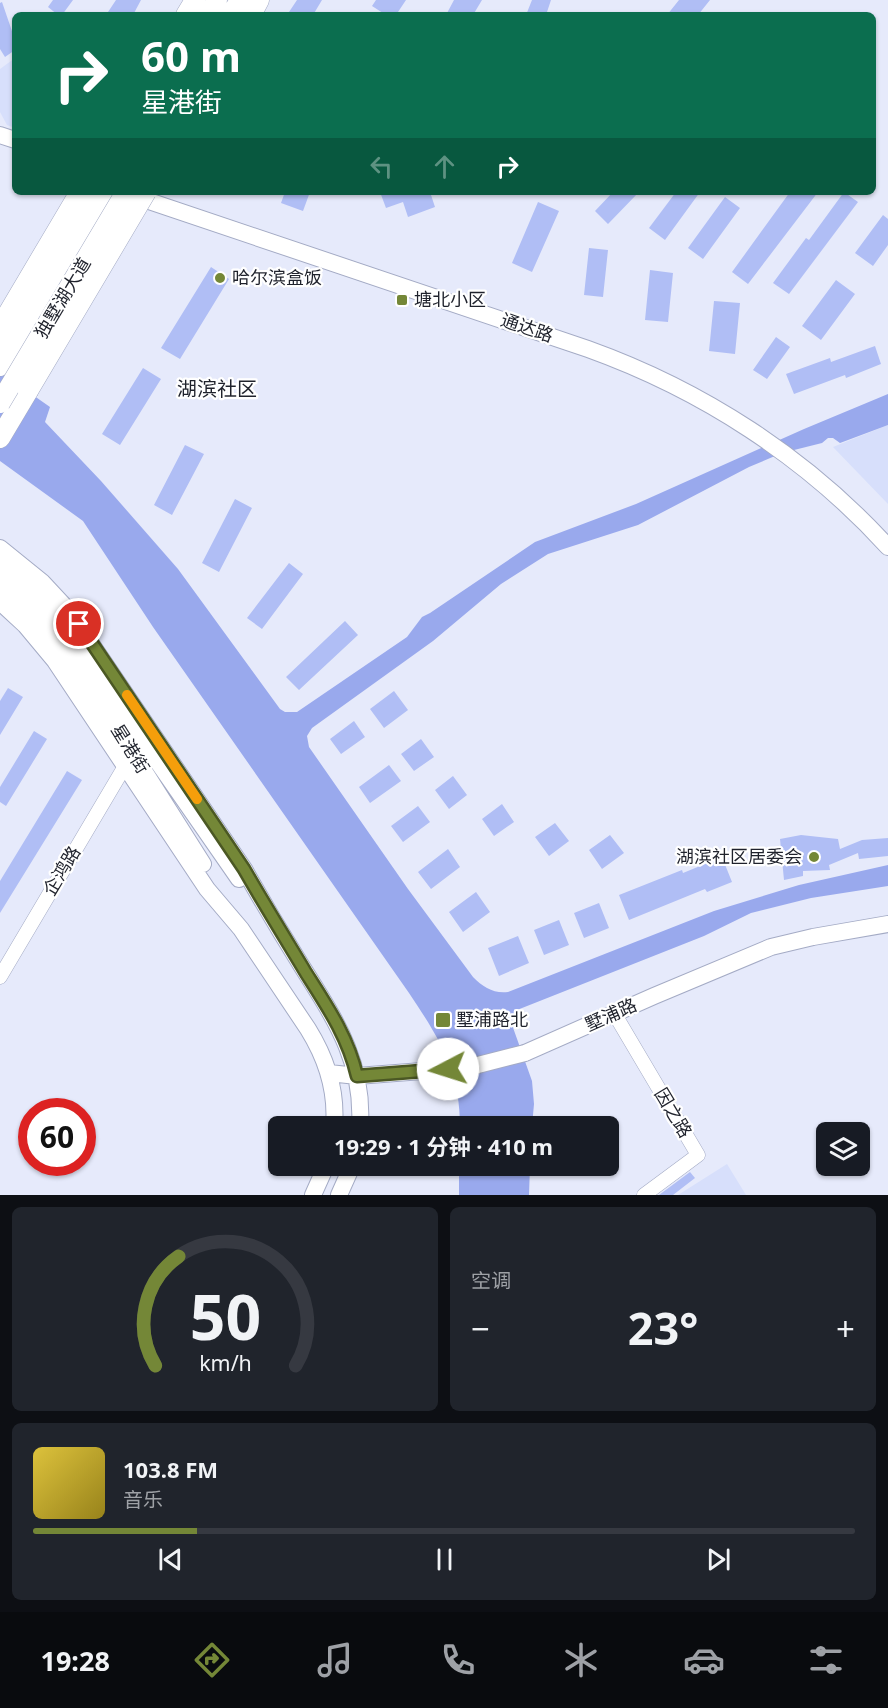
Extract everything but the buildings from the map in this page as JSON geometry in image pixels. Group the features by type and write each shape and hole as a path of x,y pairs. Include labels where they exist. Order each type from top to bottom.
{"highway":[{"path":"0,327 79,195"},
{"name":"独墅湖大道","path":"0,366 101,195"},
{"path":"0,438 132,195"},
{"name":"独墅湖大道","path":"0,404 132,195"}],"main road":[{"path":"0,135 11,146"},
{"path":"0,343 88,195"},
{"path":"0,423 132,195"},
{"name":"通达路","path":"139,195 600,353 676,386 783,445 888,547"},
{"name":"通达路","path":"164,195 623,350 709,392 850,493 888,531"},
{"name":"星港街","path":"0,548 42,582 69,611 244,869 339,1025 350,1050 357,1076 360,1116"},
{"name":"星港街","path":"0,566 38,598 62,624 235,875 267,910"},
{"name":"星港街","path":"0,584 35,615 67,654 107,712 216,884 241,929 308,1029 320,1050 328,1073 334,1116"},
{"name":"星港街","path":"0,602 41,643 207,889 241,929"},
{"name":"墅浦路","path":"328,1073 357,1076 448,1069 474,1066 525,1053 771,947 888,924"},
{"path":"313,1195 322,1176"},
{"path":"339,1195 348,1176"}],"street":[{"name":"企鸿路","path":"0,977 125,766"},
{"name":"因之路","path":"614,1013 698,1155 644,1195"}],"shaded area":[{"path":"12,60 12,127 7,125 0,112 0,69"},
{"path":"888,425 888,504 833,447"},
{"path":"727,1164 746,1195 678,1195"}],"water":[{"path":"0,372 50,407 45,422 101,481 178,569 280,709 285,712 297,712 407,637 422,617 535,542 636,504 888,394 888,425 840,443 833,438 828,438 822,443 782,453 749,467 638,525 548,554 501,584 433,641 312,728 307,736 309,747 408,889 473,977 493,991 508,992 714,911 799,885 888,865 888,886 811,898 751,913 704,936 517,1010 511,1022 532,1081 533,1116 460,1116 452,1071 430,1025 153,627 83,521 0,461"},
{"path":"459,1176 530,1176 529,1195 459,1195"}],"slow traffic":[{"path":"127,695 197,799"}],"place":[{"name":"哈尔滨盒饭","path":"220,278"},
{"name":"塘北小区","path":"402,300"},
{"name":"湖滨社区居委会","path":"814,857"},
{"name":"墅浦路北","path":"443,1020"}],"district":[{"name":"湖滨社区","path":"217,389"}],"route":[{"path":"79,624 244,869 339,1025 350,1050 357,1076 448,1069"}]}
